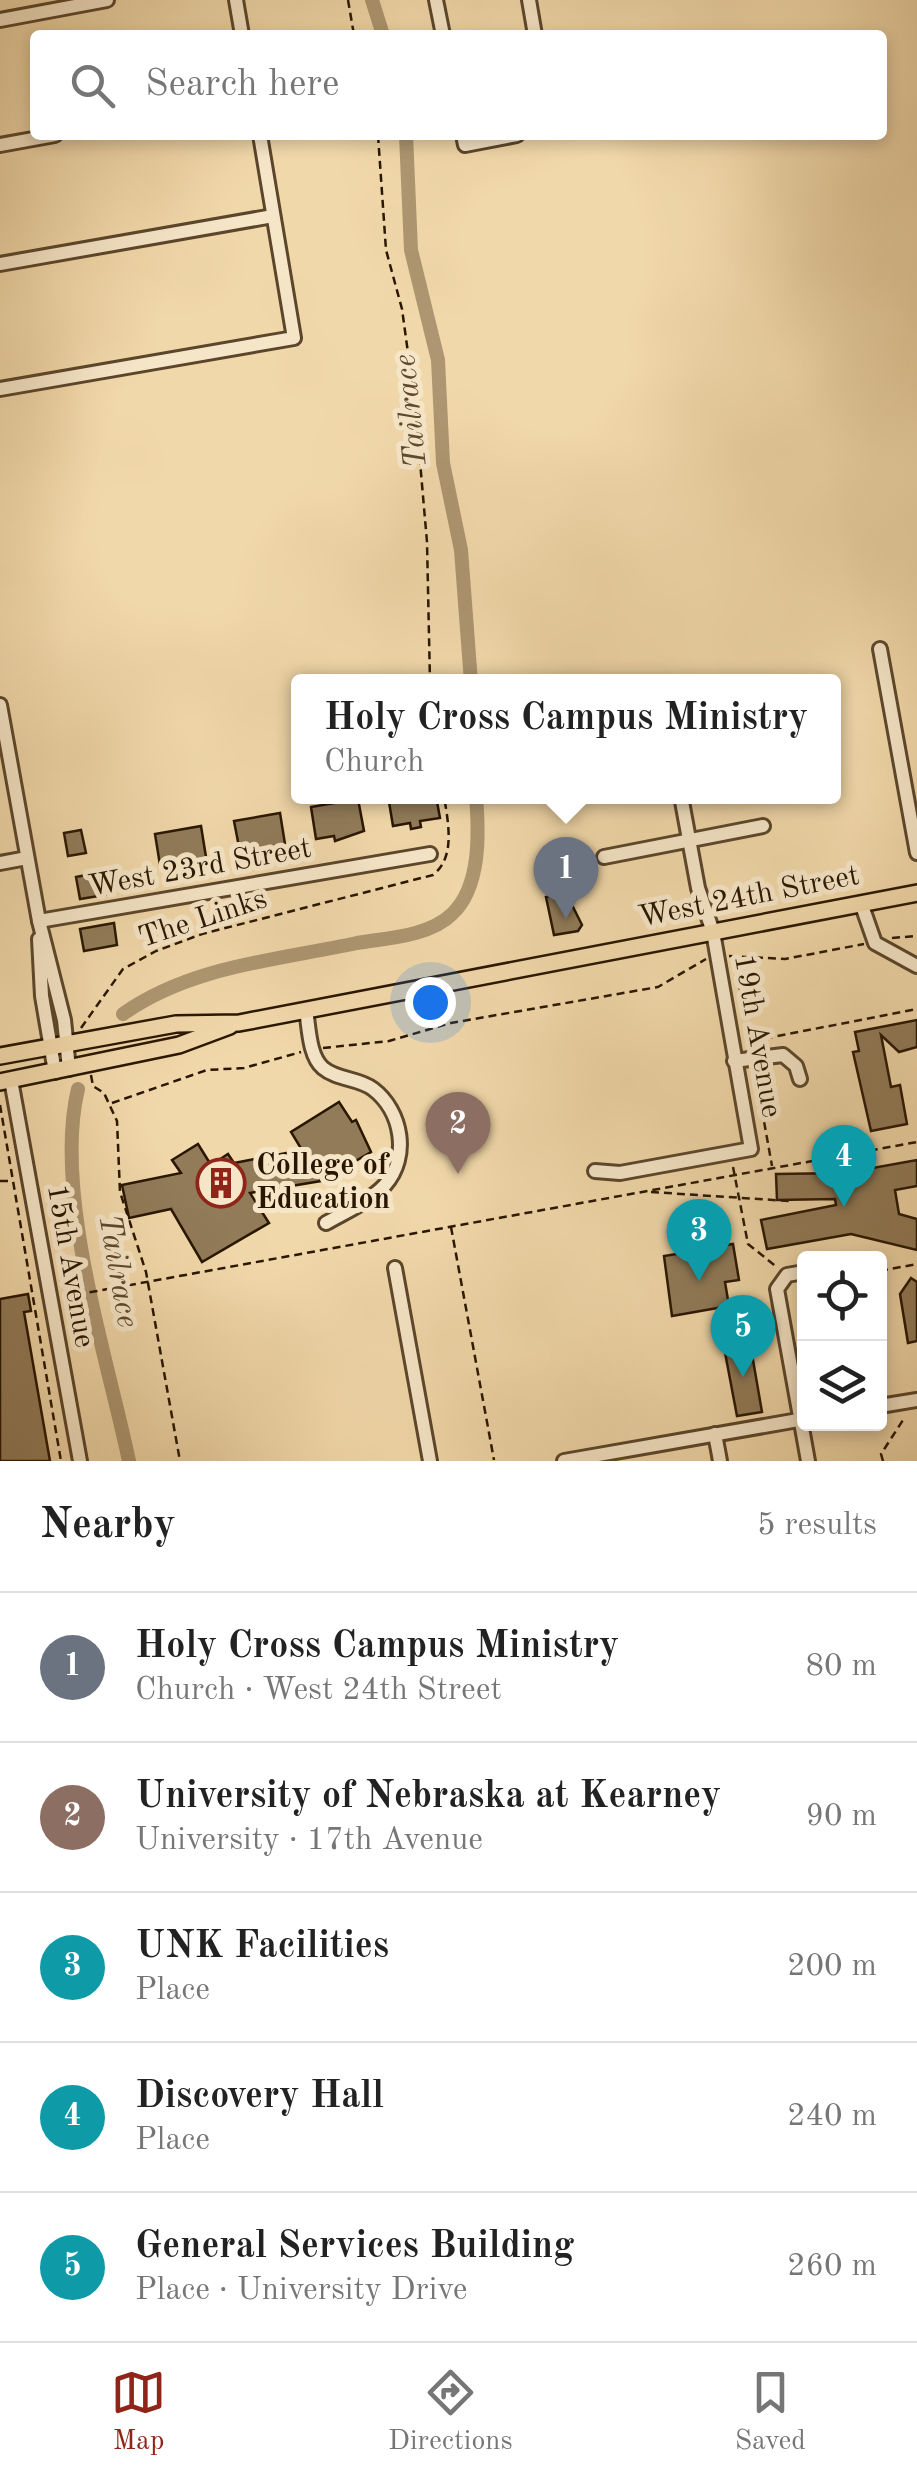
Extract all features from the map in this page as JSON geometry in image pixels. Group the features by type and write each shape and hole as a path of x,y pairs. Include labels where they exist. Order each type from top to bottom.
{"main road":[{"name":"West 24th Street","path":"6,1081 179,1045 239,1023 917,893"},
{"name":"West 24th Street","path":"0,1056 176,1024 239,1023"}],"street":[{"path":"0,20 108,0"},
{"path":"236,0 241,30"},
{"path":"436,0 442,30"},
{"path":"528,0 535,30"},
{"path":"0,145 30,140"},
{"path":"0,389 294,338 261,140"},
{"path":"464,140 465,145 491,140"},
{"path":"0,264 273,216"},
{"path":"880,649 917,853"},
{"path":"0,705 4,746 67,1043 62,1070"},
{"name":"19th Avenue","path":"682,804 698,888 718,956 751,1149 730,1153"},
{"path":"604,856 763,826"},
{"name":"West 23rd Street","path":"39,921 430,854"},
{"path":"0,864 27,858"},
{"path":"861,903 875,943 917,966"},
{"path":"306,1010 312,1050 322,1068 357,1080 384,1098 400,1140 396,1166 383,1187 326,1223"},
{"path":"734,1061 783,1055 796,1066 800,1080"},
{"name":"15th Avenue","path":"6,1081 80,1461"},
{"path":"594,1170 620,1174 730,1153"},
{"path":"395,1268 430,1461"},
{"path":"797,1273 788,1275 777,1289 797,1389"},
{"path":"887,1405 917,1400"},
{"path":"564,1461 797,1420"},
{"path":"804,1431 808,1461"},
{"path":"715,1434 720,1461"}],"path":[{"path":"348,0 353,30"},
{"path":"378,140 386,250 402,309 415,404 427,542 430,674"},
{"name":"The Links","path":"67,1043 122,968 156,951 216,930 433,875 442,868 448,847 445,804"},
{"path":"110,1103 207,1070 244,1068 312,1050 389,1041 451,1023 658,987 698,962 718,956 785,959 917,936"},
{"path":"734,956 772,1168"},
{"path":"750,1041 917,1008"},
{"path":"88,1065 92,1086 110,1103 117,1120 117,1172 123,1207 147,1282 180,1461"},
{"path":"0,1107 61,1461"},
{"path":"71,1296 917,1142"},
{"path":"0,1145 7,1145"},
{"path":"730,1153 748,1244 788,1275"},
{"path":"0,1181 13,1181"},
{"path":"642,1192 789,1202"},
{"path":"451,1226 494,1460"},
{"path":"887,1270 917,1264"},
{"path":"883,1461 881,1454 917,1400"}],"building":[{"path":"359,804 364,831 335,841 334,836 316,839 311,807"},
{"path":"389,804 437,804 440,818 420,821 421,827 411,829 410,823 393,826"},
{"path":"280,813 285,844 269,847 270,853 240,852 234,821"},
{"path":"201,826 206,857 180,868 179,862 160,865 155,834"},
{"path":"81,830 86,853 68,856 64,833"},
{"path":"101,872 105,895 80,899 76,877"},
{"path":"566,893 582,925 578,931 554,935 546,897"},
{"path":"114,923 117,945 84,951 80,929"},
{"path":"917,1020 917,1047 899,1052 881,1035 891,1087 900,1085 907,1124 871,1131 853,1052 859,1051 855,1032"},
{"name":"College of Education","path":"339,1102 352,1122 356,1120 371,1152 321,1181 250,1193 269,1223 202,1262 171,1209 129,1218 122,1185 181,1173 172,1160 198,1144 211,1165 228,1154 234,1163 302,1150 291,1132"},
{"path":"917,1160 917,1186 895,1190 899,1214 917,1219 917,1250 851,1234 767,1249 761,1220 836,1205 835,1199 777,1200 776,1174 845,1173"},
{"path":"733,1244 739,1280 725,1282 729,1306 672,1316 664,1256 695,1251 696,1258 715,1255 714,1247"},
{"path":"911,1278 917,1282 917,1341 908,1343 900,1294"},
{"path":"28,1294 31,1311 24,1312 50,1461 0,1461 0,1299"},
{"path":"749,1337 762,1412 737,1416 723,1342"}],"waterway":[{"name":"Tailrace","path":"372,0 381,30"},
{"name":"Tailrace","path":"406,140 411,250 438,360 443,463 461,550 470,674"},
{"name":"Tailrace","path":"123,1014 149,998 206,975 266,960 408,935 443,921 461,903 473,875 476,804"},
{"name":"Tailrace","path":"78,1089 72,1130 77,1224 129,1461"}],"place":[{"name":"Holy Cross Campus Ministry","path":"566,919"},
{"name":"University of Nebraska at Kearney","path":"458,1174"},
{"name":"College of Education","path":"221,1183"},
{"name":"Discovery Hall","path":"844,1207"},
{"name":"UNK Facilities","path":"699,1281"},
{"name":"General Services Building","path":"743,1377"}]}
